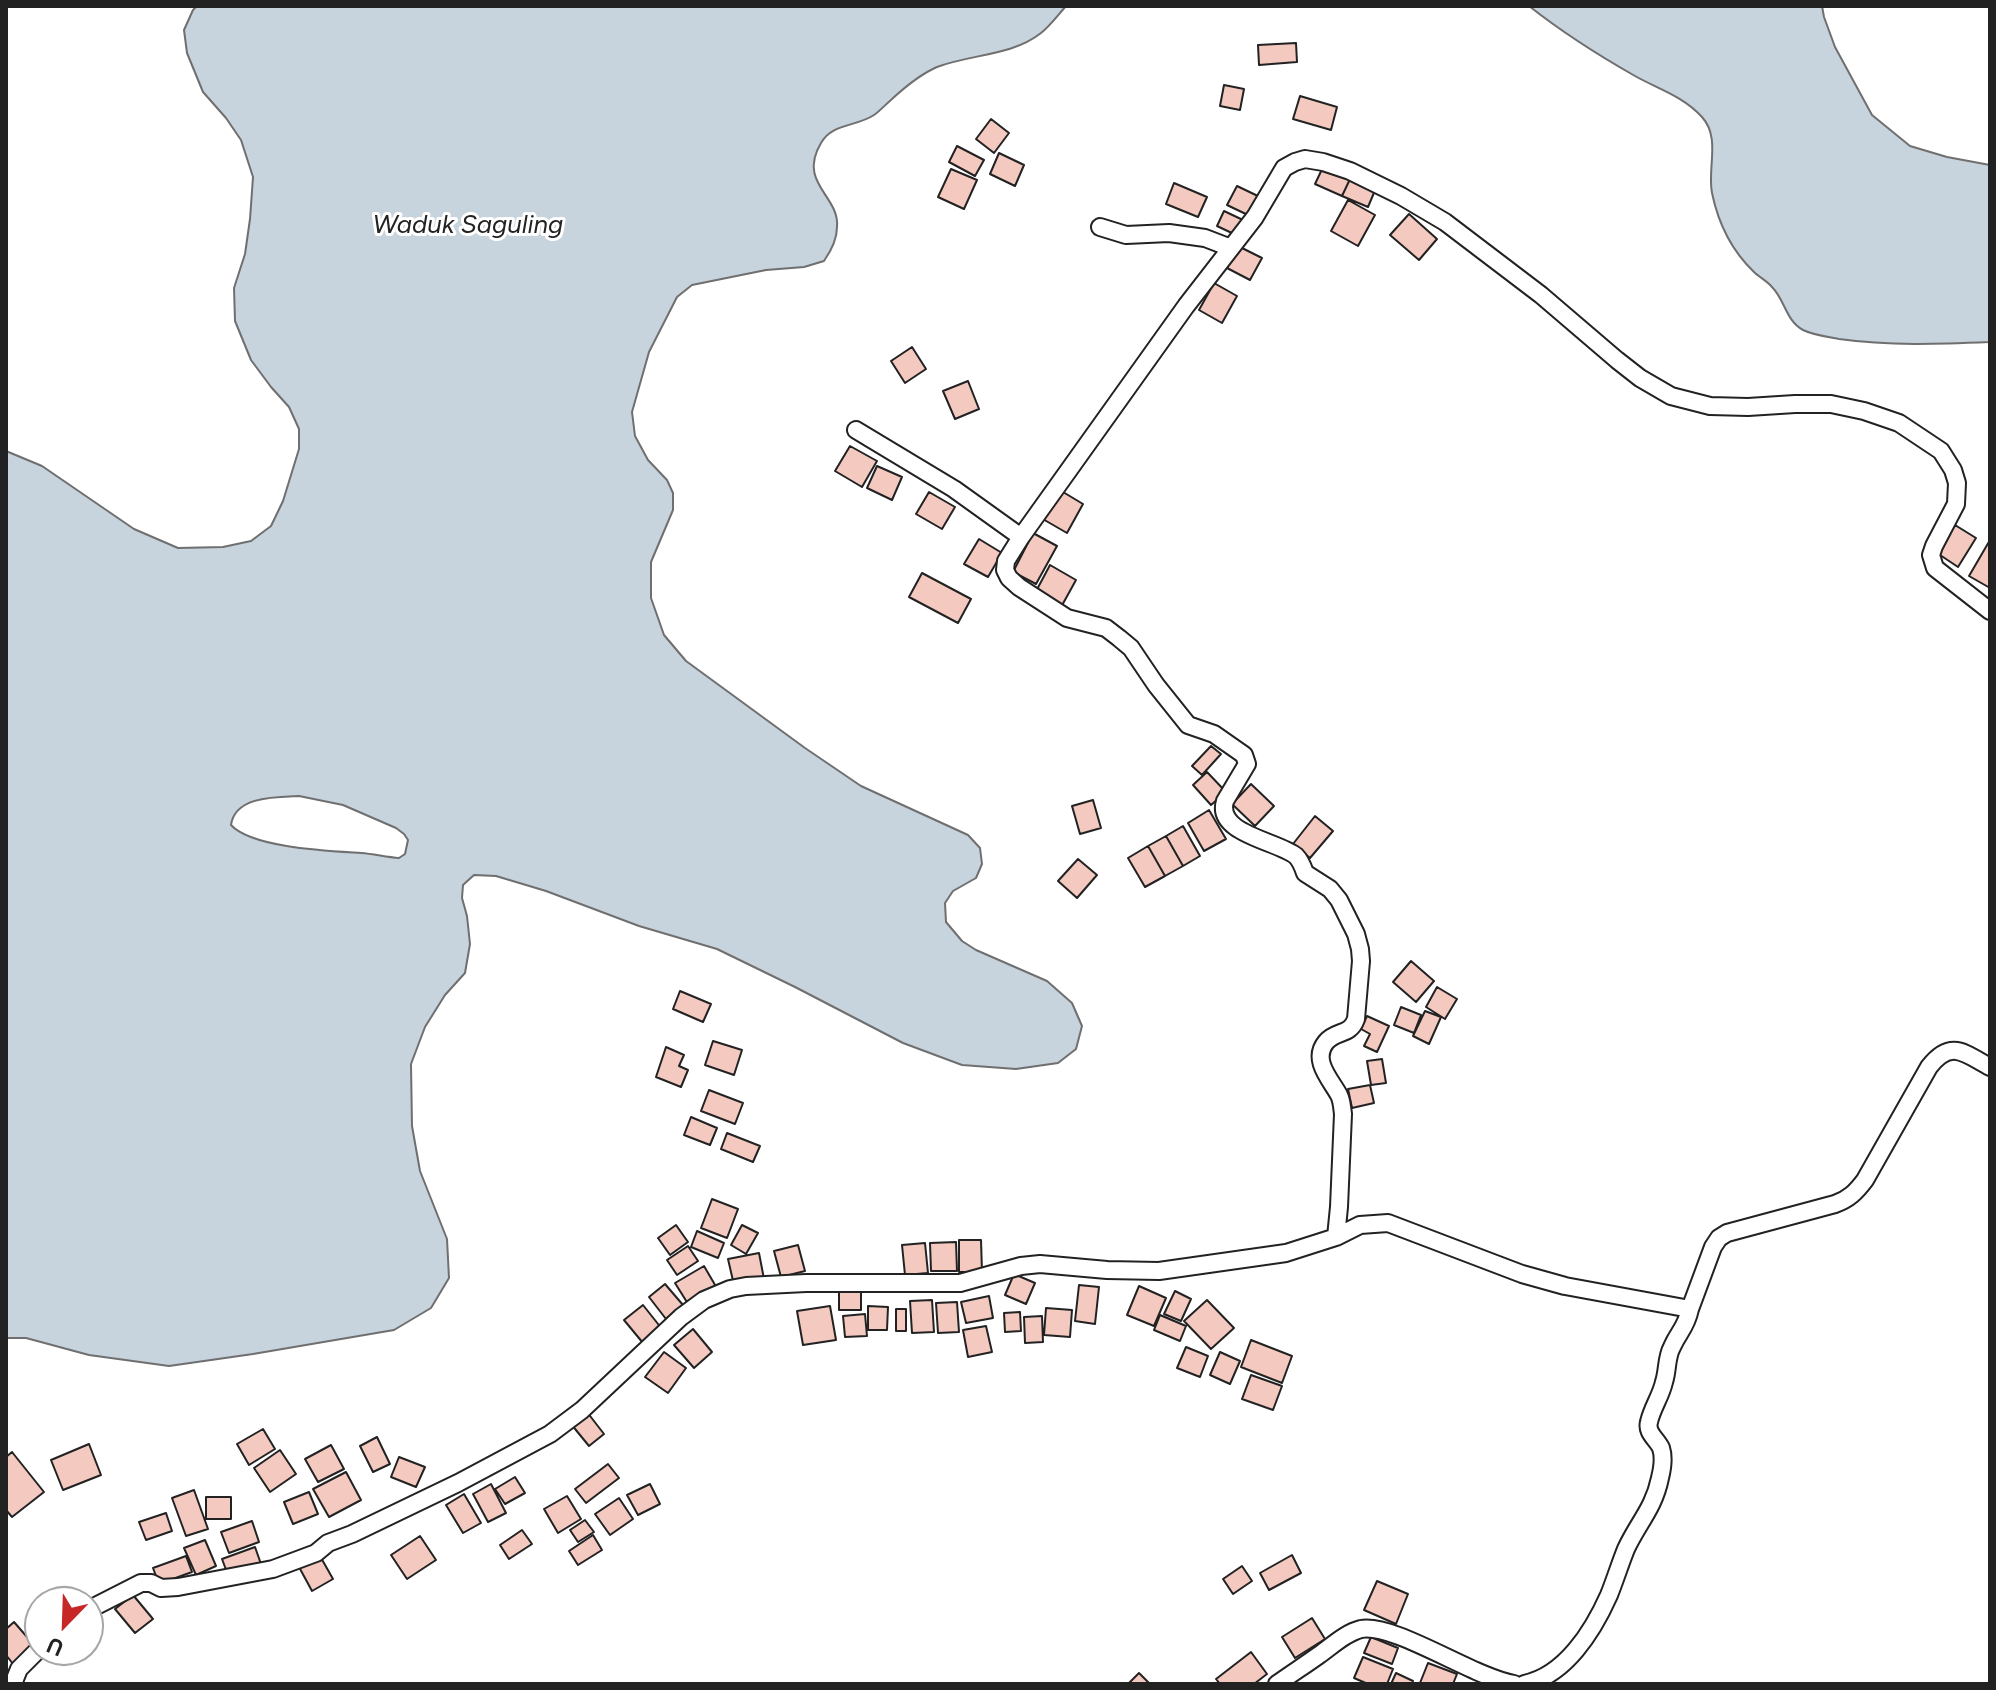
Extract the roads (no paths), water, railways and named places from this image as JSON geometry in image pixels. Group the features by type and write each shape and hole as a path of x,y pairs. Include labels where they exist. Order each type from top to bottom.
{"street":[{"path":"1336,1237 1343,1114 1341,1098 1325,1075 1322,1049 1327,1041 1355,1024 1361,961 1356,934 1339,900 1330,889 1307,876 1295,855 1245,833 1225,815 1225,801 1247,764 1244,755 1209,731 1188,725 1131,648 1106,628 1067,618 1019,587 1005,570 1006,561 1021,537 1186,306 1255,217 1284,168 1305,159 1323,162 1350,171 1401,196 1445,222 1541,295 1640,378 1671,396 1710,406 1831,404 1899,423 1941,451 1957,483 1956,504 1934,546 1932,563 1990,611"},
{"path":"1100,227 1126,235 1169,233 1205,238 1231,248"},
{"path":"856,430 954,489 1021,537"},
{"path":"1524,1684 1559,1668 1591,1628 1636,1531 1654,1502 1662,1453 1650,1433 1649,1421 1665,1381 1670,1349 1685,1327 1719,1238 1727,1233 1835,1204 1857,1191 1929,1067 1944,1052 1952,1050 1965,1054 1990,1067"},
{"path":"104,1602 141,1583 151,1583 161,1588 178,1587 273,1569 316,1553 328,1543 467,1479 550,1434 582,1410 681,1317 704,1300 746,1286 960,1283 1021,1266 1040,1264 1159,1271 1286,1253 1336,1237 1360,1225 1388,1223 1522,1274 1565,1286 1690,1309"},
{"path":"1277,1684 1344,1636 1360,1629 1376,1629 1514,1684"},
{"path":"13,1684 24,1664"}],"water":[{"name":"Waduk Saguling","path":"197,6 1066,6 1030,41 937,67 913,81 874,115 831,132 821,143 814,169 816,179 836,216 836,236 824,261 692,285 677,297 649,352 632,412 635,436 648,460 667,480 673,493 673,510 651,562 651,598 664,635 686,661 861,786 968,835 980,848 982,864 976,878 953,891 945,903 946,922 962,941 976,950 1047,981 1072,1003 1082,1026 1076,1049 1058,1063 1016,1069 962,1065 903,1043 717,949 639,926 546,891 496,876 474,875 463,885 462,898 470,944 465,973 445,995 425,1027 411,1064 412,1126 420,1171 447,1239 449,1278 431,1308 394,1330 169,1366 89,1355 26,1338 6,1338 6,451 42,466 134,529 178,548 223,547 251,541 271,526 283,501 299,449 299,429 289,407 251,360 235,321 234,288 245,254 253,177 241,140 203,92 187,53 184,30","holes":["299,796 343,805 404,834 408,840 405,854 399,858 292,847 256,839 231,825 240,808 268,798"]},
{"path":"1529,6 1822,6 1835,47 1872,115 1910,146 1990,165 1990,342 1914,344 1858,341 1816,335 1797,326 1776,292 1739,255 1722,225 1712,193 1711,134 1702,117 1679,98 1594,51"}]}
